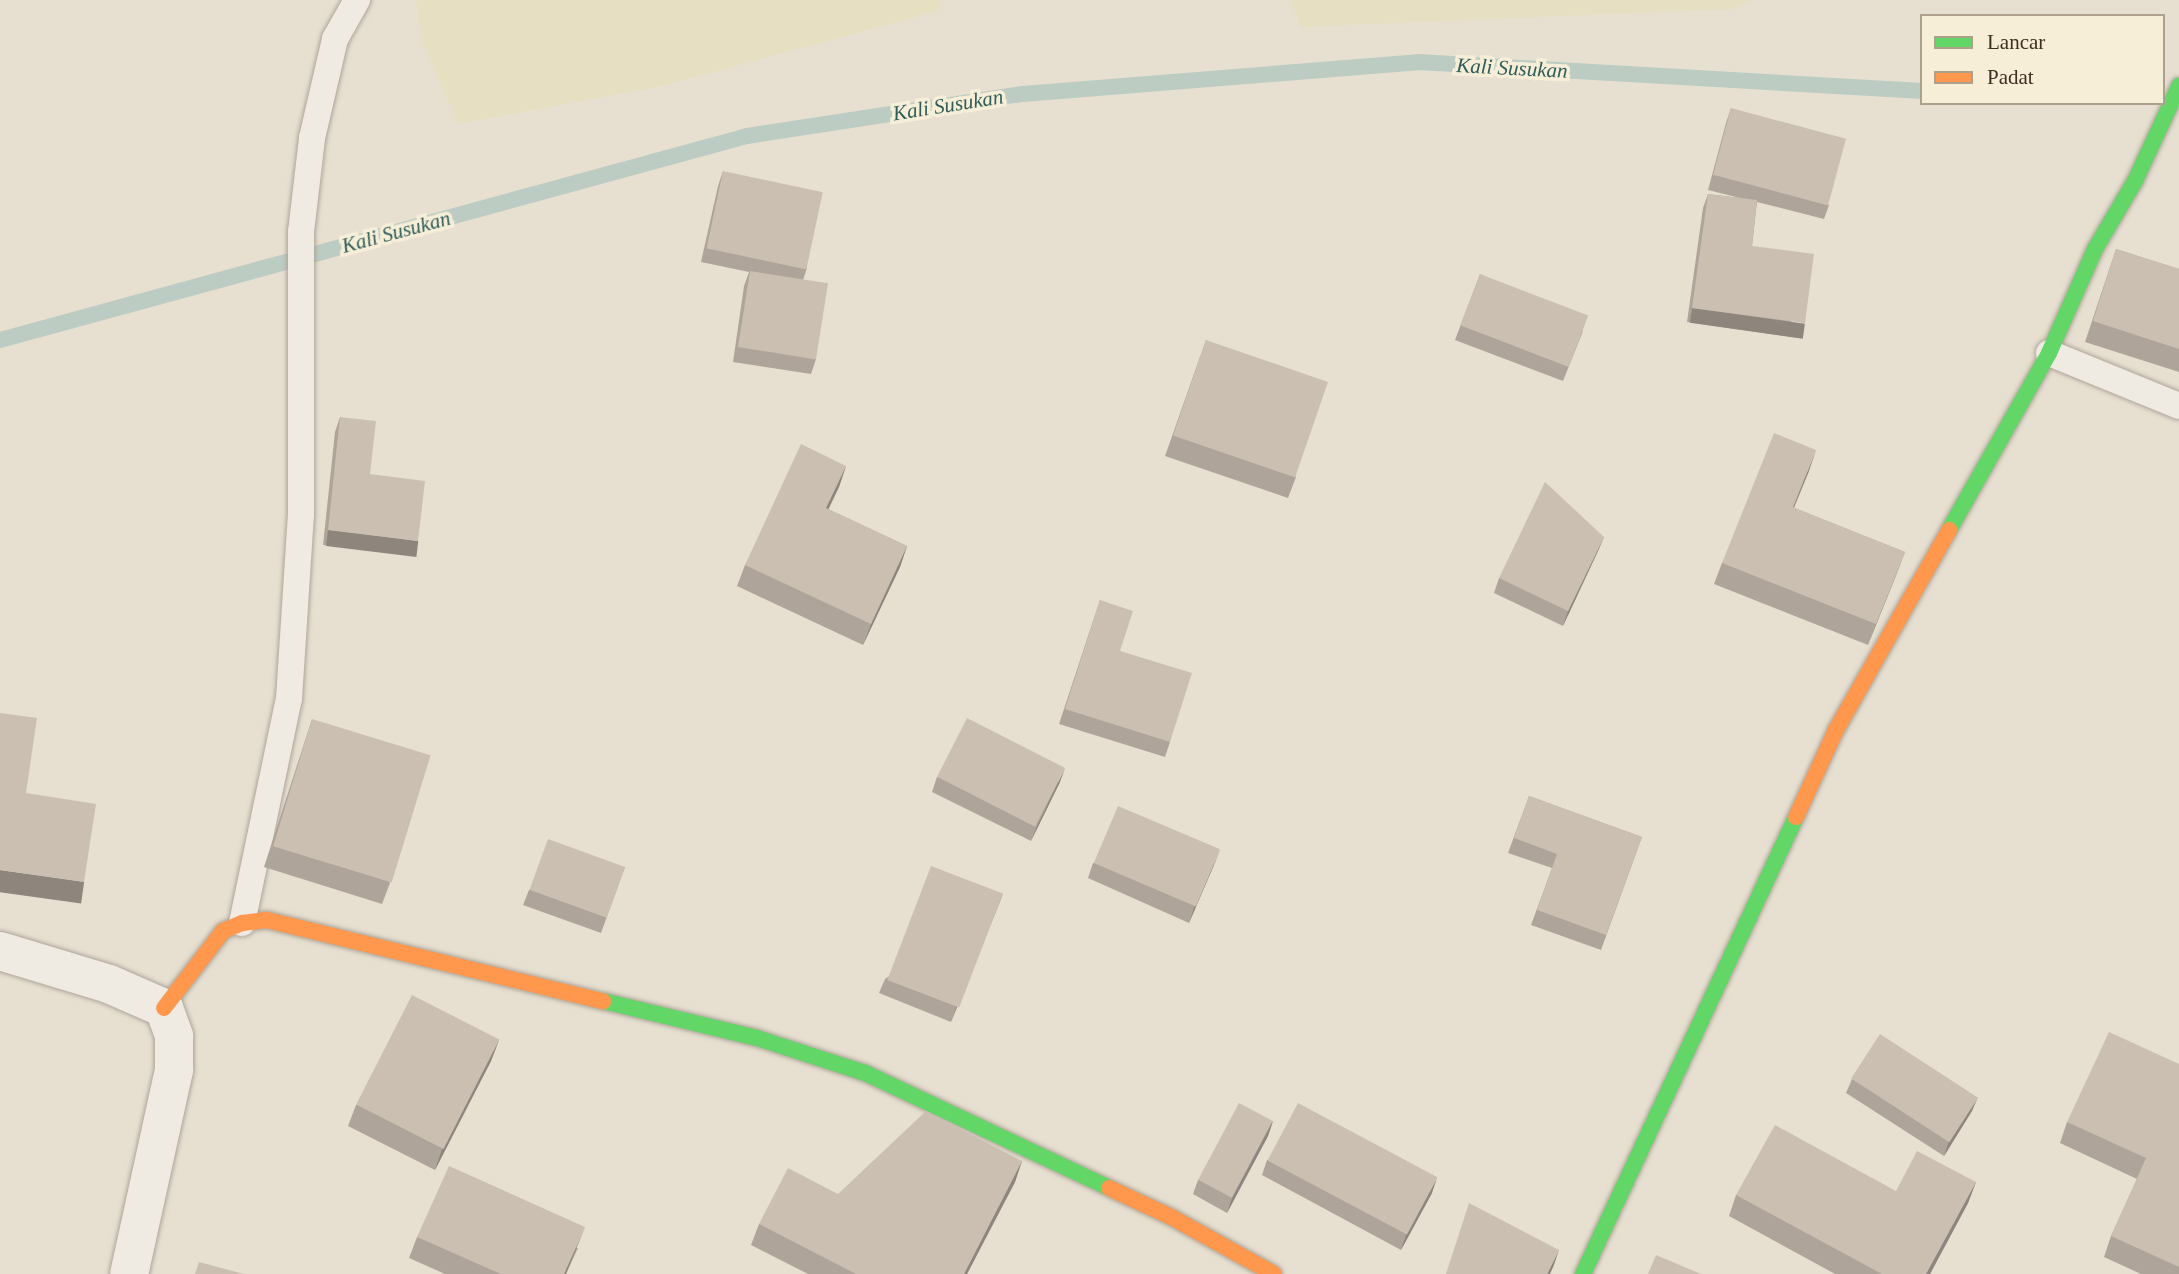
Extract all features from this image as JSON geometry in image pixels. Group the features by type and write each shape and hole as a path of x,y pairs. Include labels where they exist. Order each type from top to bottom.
{"street":[{"path":"1583,1274 1836,730 2049,353 2095,248 2135,181 2179,86"},
{"path":"164,1008 223,931 242,923 267,920 717,1028 865,1073 1173,1217 1274,1274"},
{"path":"0,951 109,984 164,1008 174,1036 174,1070 129,1274"}],"lane":[{"path":"242,923 289,699 301,515 301,232 312,138 335,39 357,0"},
{"path":"2049,353 2179,406"}],"shaded area":[{"path":"416,0 942,0 938,11 662,86 458,124 420,37"},
{"path":"1290,0 1754,0 1734,9 1300,27"}],"building":[{"path":"1731,108 1846,139 1828,205 1713,175"},
{"path":"723,171 823,192 806,269 707,248"},
{"path":"1708,194 1757,200 1752,246 1814,254 1805,323 1692,308"},
{"path":"2116,249 2179,269 2179,349 2093,321"},
{"path":"750,271 828,283 816,359 738,347"},
{"path":"1480,274 1588,316 1569,367 1460,325"},
{"path":"1206,340 1328,382 1295,477 1173,435"},
{"path":"340,417 376,421 370,474 425,481 418,541 328,530"},
{"path":"1774,433 1816,450 1793,507 1905,552 1876,624 1722,563"},
{"path":"801,444 846,466 826,508 907,546 871,624 745,565"},
{"path":"1545,482 1604,537 1568,611 1499,578"},
{"path":"1100,600 1133,611 1120,651 1192,673 1170,742 1065,709"},
{"path":"0,713 37,718 26,793 96,804 84,882 0,870"},
{"path":"967,718 1065,768 1035,827 937,777"},
{"path":"312,719 431,755 392,882 273,846"},
{"path":"1529,796 1642,837 1606,935 1537,910 1557,854 1514,838"},
{"path":"1118,806 1220,849 1196,906 1094,863"},
{"path":"548,839 625,867 607,918 530,890"},
{"path":"931,866 1003,894 959,1007 887,980"},
{"path":"412,995 499,1039 443,1149 356,1105"},
{"path":"2109,1032 2179,1064 2179,1267 2111,1236 2146,1158 2067,1122"},
{"path":"1880,1034 1978,1098 1949,1142 1851,1078"},
{"path":"1239,1103 1273,1121 1232,1198 1198,1180"},
{"path":"1298,1103 1438,1177 1407,1235 1267,1160"},
{"path":"926,1111 1022,1161 964,1274 856,1274 759,1224 788,1168 838,1194"},
{"path":"1775,1125 1896,1191 1917,1151 1976,1182 1926,1274 1882,1274 1736,1195"},
{"path":"449,1166 585,1227 564,1274 501,1274 417,1237"},
{"path":"1469,1203 1559,1250 1547,1274 1446,1274"},
{"path":"1656,1255 1701,1274 1648,1274"},
{"path":"199,1262 244,1274 195,1274"}],"waterway":[{"name":"Kali Susukan","path":"0,340 747,136 1023,94 1418,62 1920,91"}],"traffic: fast":[{"path":"1949,530 2049,353 2095,249 2135,181 2179,86"},
{"path":"1583,1274 1796,817"},
{"path":"603,1001 757,1038 865,1073 1109,1188"}],"traffic: slow":[{"path":"1796,817 1836,730 1949,530"},
{"path":"164,1008 223,931 242,923 267,920 603,1001"},
{"path":"1109,1188 1173,1218 1274,1274"}]}
